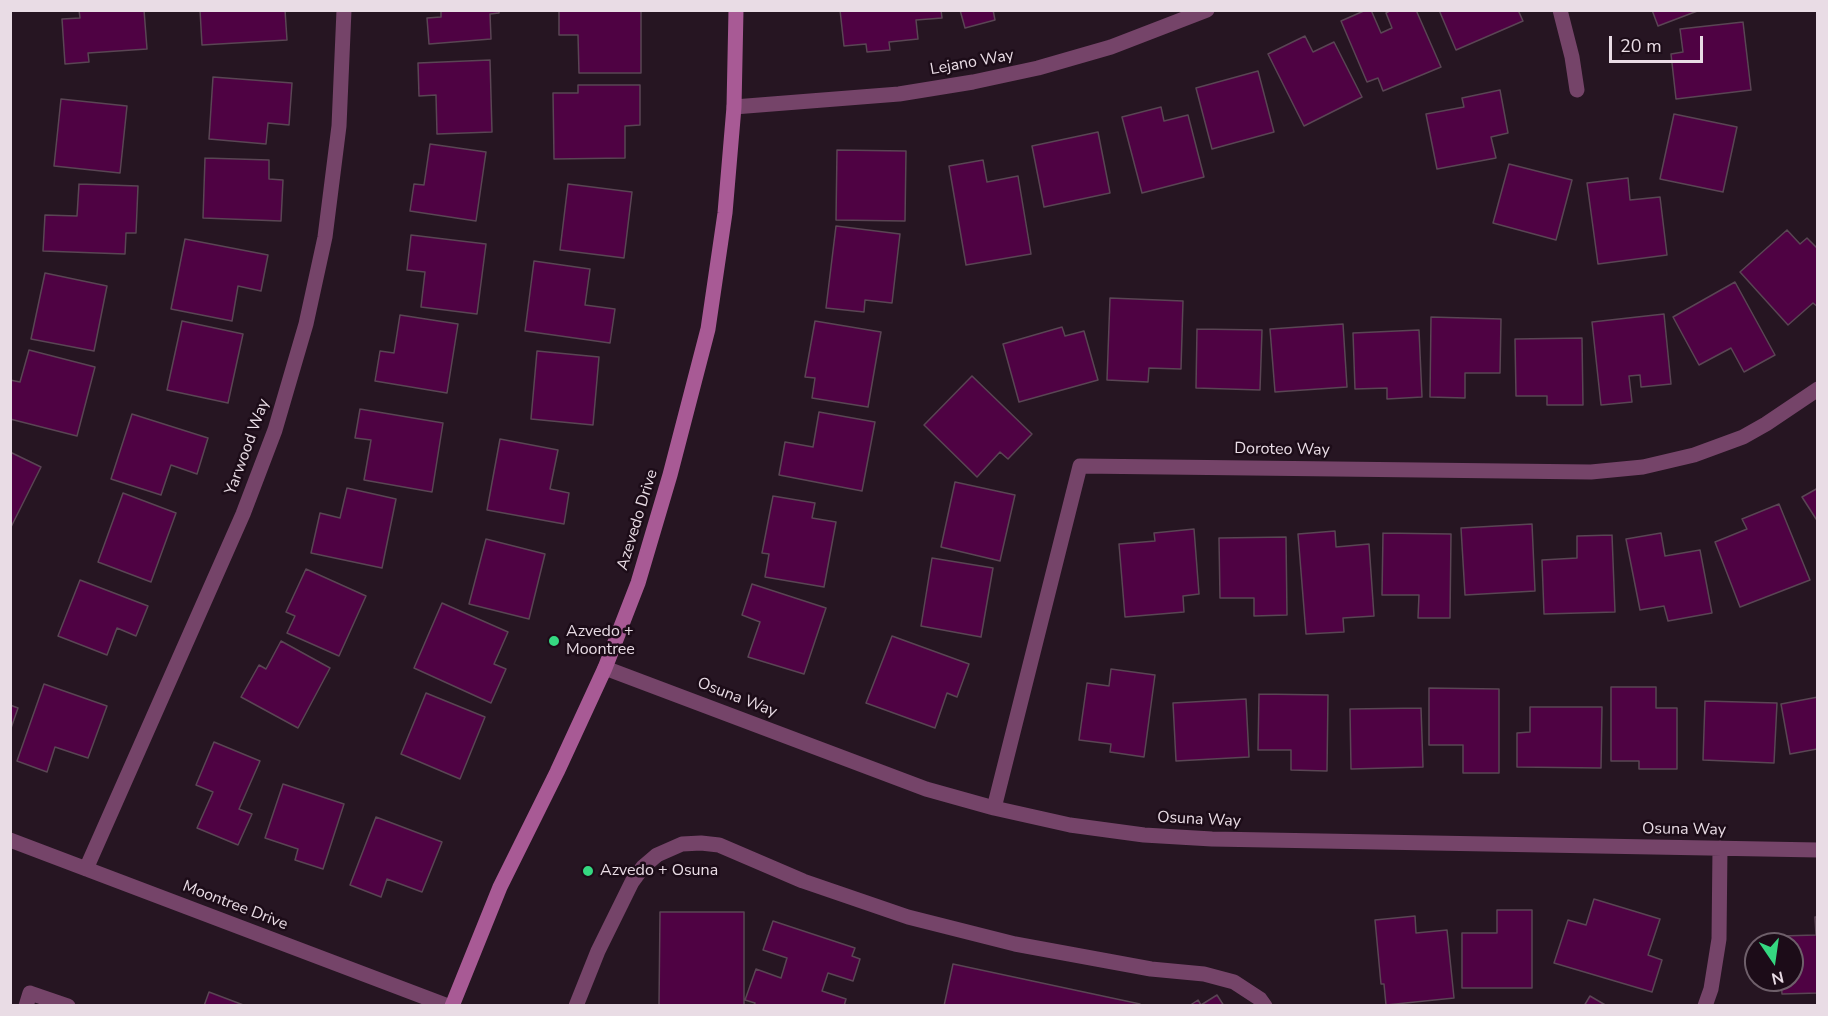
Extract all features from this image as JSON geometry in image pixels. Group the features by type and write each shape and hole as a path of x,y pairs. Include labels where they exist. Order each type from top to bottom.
{"street":[{"name":"Yarwood Way","path":"86,869 243,514 275,430 306,324 325,237 339,126 344,10"},
{"name":"Azevedo Drive","path":"450,1005 500,887 605,668 638,584 670,475 708,329 725,213 734,107 736,10"},
{"name":"Lejano Way","path":"734,107 898,94 973,82 1038,68 1111,47 1207,10"},
{"path":"1560,10 1572,57 1577,90"},
{"name":"Doroteo Way","path":"994,808 1080,466 1591,472 1643,467 1694,455 1743,437 1818,389"},
{"name":"Osuna Way","path":"605,668 926,789 994,808 1070,825 1144,835 1212,839 1818,850"},
{"name":"Moontree Drive","path":"10,840 450,1005"},
{"path":"576,1005 598,951 632,882 643,867 657,855 682,844 700,843 718,845 803,881 908,917 1015,944 1150,969 1204,974 1234,982 1260,999 1265,1005"},
{"path":"1705,1005 1711,988 1719,939 1720,848"},
{"path":"26,1005 30,993 68,1005"}],"building":[{"path":"79,10 144,10 147,49 88,53 89,62 65,64 62,19 80,18"},
{"path":"200,10 285,10 287,40 202,45"},
{"path":"441,10 499,10 499,13 490,14 491,39 429,44 427,18 441,17"},
{"path":"559,10 641,10 641,73 579,73 578,35 559,35"},
{"path":"840,10 941,10 942,18 916,20 918,39 889,42 890,50 867,52 866,44 844,46"},
{"path":"960,10 993,10 995,20 965,28"},
{"path":"1371,10 1381,33 1392,28 1386,13 1391,10 1416,10 1441,67 1383,91 1378,78 1367,82 1341,21"},
{"path":"1439,10 1518,10 1523,21 1456,50"},
{"path":"1652,10 1700,10 1658,26"},
{"path":"1743,22 1751,90 1676,99 1671,54 1683,52 1680,29"},
{"path":"1305,36 1313,52 1334,42 1362,97 1304,126 1268,54"},
{"path":"490,60 492,132 437,134 436,95 419,96 418,63"},
{"path":"1258,71 1274,132 1212,149 1196,88"},
{"path":"213,77 292,83 289,125 268,123 266,144 209,139"},
{"path":"578,85 640,85 640,125 625,126 625,158 554,159 553,93 578,93"},
{"path":"1500,90 1508,133 1491,137 1496,158 1437,169 1426,114 1464,107 1462,98"},
{"path":"61,99 127,106 120,173 54,166"},
{"path":"1161,107 1164,121 1188,115 1204,177 1142,193 1122,117"},
{"path":"1674,114 1737,127 1723,192 1660,179"},
{"path":"1098,132 1110,193 1044,207 1032,146"},
{"path":"430,144 486,152 476,221 410,211 414,184 424,185"},
{"path":"837,150 906,151 905,221 836,220"},
{"path":"205,158 269,160 269,179 283,180 281,221 203,218"},
{"path":"983,160 987,182 1018,176 1031,254 966,265 949,166"},
{"path":"1509,164 1572,180 1556,240 1493,223"},
{"path":"1628,178 1630,200 1660,197 1667,255 1598,264 1587,183"},
{"path":"79,184 138,186 136,233 126,233 125,254 43,251 45,215 77,216"},
{"path":"568,184 632,192 624,258 560,250"},
{"path":"836,226 900,234 892,303 865,300 864,312 826,308"},
{"path":"1787,230 1800,244 1807,238 1818,249 1818,307 1813,303 1788,325 1740,272"},
{"path":"411,235 486,244 477,314 421,307 425,272 407,270"},
{"path":"185,239 268,255 261,291 238,286 232,321 171,309"},
{"path":"534,261 590,269 585,305 615,309 610,343 525,331"},
{"path":"45,273 107,286 94,351 31,339"},
{"path":"1735,282 1775,355 1744,372 1731,348 1699,365 1673,317"},
{"path":"1110,298 1183,301 1181,369 1149,368 1148,382 1107,380"},
{"path":"1664,314 1671,384 1641,387 1640,375 1629,376 1632,402 1601,405 1592,322"},
{"path":"400,315 458,324 447,393 375,381 380,351 394,353"},
{"path":"1431,317 1501,319 1500,373 1465,373 1465,398 1430,397"},
{"path":"182,321 243,334 228,403 167,390"},
{"path":"815,321 881,332 868,407 812,398 815,378 805,377"},
{"path":"1343,324 1347,387 1275,392 1270,329"},
{"path":"1062,327 1065,336 1084,331 1098,380 1019,402 1003,344"},
{"path":"1197,329 1262,330 1260,390 1196,388"},
{"path":"1419,330 1422,397 1387,399 1387,388 1355,389 1353,333"},
{"path":"1582,338 1583,405 1547,405 1547,396 1516,396 1515,339"},
{"path":"29,350 95,367 77,436 10,419 10,380 20,382"},
{"path":"537,351 599,357 593,425 531,419"},
{"path":"972,376 1032,434 1008,459 1000,452 977,477 924,425"},
{"path":"360,409 443,423 432,492 364,480 371,440 355,438"},
{"path":"819,412 875,422 862,491 779,475 785,442 813,447"},
{"path":"132,414 208,438 197,474 171,465 161,495 111,479"},
{"path":"500,439 558,450 550,489 569,493 564,524 487,510"},
{"path":"10,452 41,467 11,527 10,526"},
{"path":"955,482 1015,495 1000,561 941,547"},
{"path":"347,488 396,499 382,568 311,553 320,513 340,518"},
{"path":"1818,488 1818,522 1802,497"},
{"path":"123,493 176,513 151,582 98,562"},
{"path":"773,496 815,503 812,518 836,522 824,587 765,577 769,554 762,553"},
{"path":"1779,504 1810,580 1740,607 1715,542 1747,529 1742,519"},
{"path":"1532,524 1535,591 1465,595 1461,528"},
{"path":"1194,529 1199,594 1183,596 1184,612 1125,617 1119,544 1155,541 1154,533"},
{"path":"1335,531 1336,547 1369,544 1374,616 1343,618 1344,632 1306,634 1298,534"},
{"path":"1383,533 1451,534 1450,618 1418,618 1419,595 1382,595"},
{"path":"1661,533 1665,556 1700,550 1712,613 1668,621 1664,606 1640,610 1626,539"},
{"path":"1612,535 1615,612 1544,614 1542,560 1577,558 1577,536"},
{"path":"1286,537 1287,615 1254,616 1254,598 1220,598 1219,538"},
{"path":"486,539 545,554 529,619 469,604"},
{"path":"932,558 993,568 981,637 921,626"},
{"path":"306,569 366,596 339,656 287,633 295,616 286,612"},
{"path":"80,580 148,606 136,636 117,628 107,655 58,636"},
{"path":"752,584 826,608 804,674 748,657 760,622 742,615"},
{"path":"442,603 508,632 494,664 506,669 491,703 414,668"},
{"path":"892,636 969,664 957,697 947,693 935,728 866,703"},
{"path":"281,641 330,668 298,728 241,697 259,665 266,669"},
{"path":"1111,669 1155,675 1144,757 1110,752 1111,744 1079,740 1087,683 1109,686"},
{"path":"44,684 107,706 88,758 55,747 47,772 17,761"},
{"path":"1611,687 1656,687 1656,708 1677,708 1677,769 1639,769 1639,761 1611,761"},
{"path":"1429,688 1499,689 1499,773 1463,773 1463,745 1429,745"},
{"path":"426,693 485,717 460,779 401,754"},
{"path":"1259,694 1328,695 1327,771 1291,770 1291,750 1258,750"},
{"path":"1818,697 1818,754 1817,749 1790,754 1781,704"},
{"path":"1246,699 1249,757 1176,761 1173,703"},
{"path":"1705,701 1777,703 1774,763 1703,760"},
{"path":"10,705 18,708 10,731"},
{"path":"1530,707 1602,707 1601,768 1517,767 1517,733 1530,732"},
{"path":"1421,708 1423,767 1351,769 1350,709"},
{"path":"214,742 260,761 239,809 252,814 238,845 197,828 213,792 196,785"},
{"path":"283,784 344,804 323,869 295,860 298,849 265,838"},
{"path":"376,817 442,842 422,892 387,879 381,897 350,885"},
{"path":"1594,899 1660,919 1648,955 1662,960 1652,992 1554,963 1568,920 1586,925"},
{"path":"1497,910 1532,910 1532,988 1462,988 1462,933 1497,933"},
{"path":"660,912 744,912 744,1006 659,1006"},
{"path":"1415,916 1416,933 1447,930 1454,998 1386,1005 1384,984 1381,984 1375,920"},
{"path":"1815,917 1818,917 1818,993 1782,994 1782,992 1804,992 1804,935 1816,935"},
{"path":"773,921 855,948 852,956 860,959 853,981 828,973 822,991 846,999 844,1006 754,1006 755,1003 745,1000 756,969 781,978 787,958 763,950"},
{"path":"953,964 1140,1004 1140,1006 944,1006"},
{"path":"209,992 246,1006 204,1006"},
{"path":"1217,995 1224,1006 1189,1006 1198,1000 1201,1005"},
{"path":"1590,996 1607,1006 1584,1006"}],"place":[{"name":"Azvedo + Moontree","path":"554,641"},
{"name":"Azvedo + Osuna","path":"588,871"}]}
